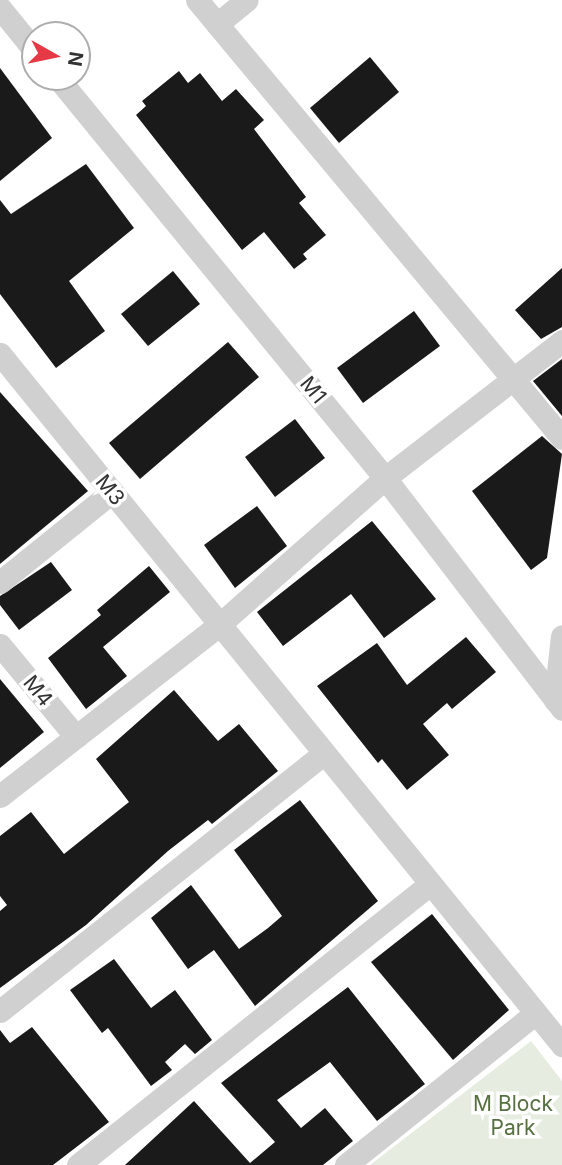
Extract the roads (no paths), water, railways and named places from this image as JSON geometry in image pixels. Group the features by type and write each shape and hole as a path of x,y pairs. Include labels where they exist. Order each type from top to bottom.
{"street":[{"path":"197,0 512,382 562,438"},
{"path":"217,24 247,0"},
{"path":"0,8 21,34"},
{"name":"M1","path":"68,91 386,478 558,704"},
{"path":"0,796 219,625 386,478 562,341"},
{"name":"M3","path":"0,354 562,1045"},
{"path":"0,582 112,492"},
{"path":"558,704 562,636"},
{"name":"M4","path":"0,645 76,737"},
{"path":"0,1011 324,753"},
{"path":"78,1165 430,884"},
{"path":"346,1165 536,1013"}],"park label":[{"name":"M Block Park","path":"513,1116"}]}
